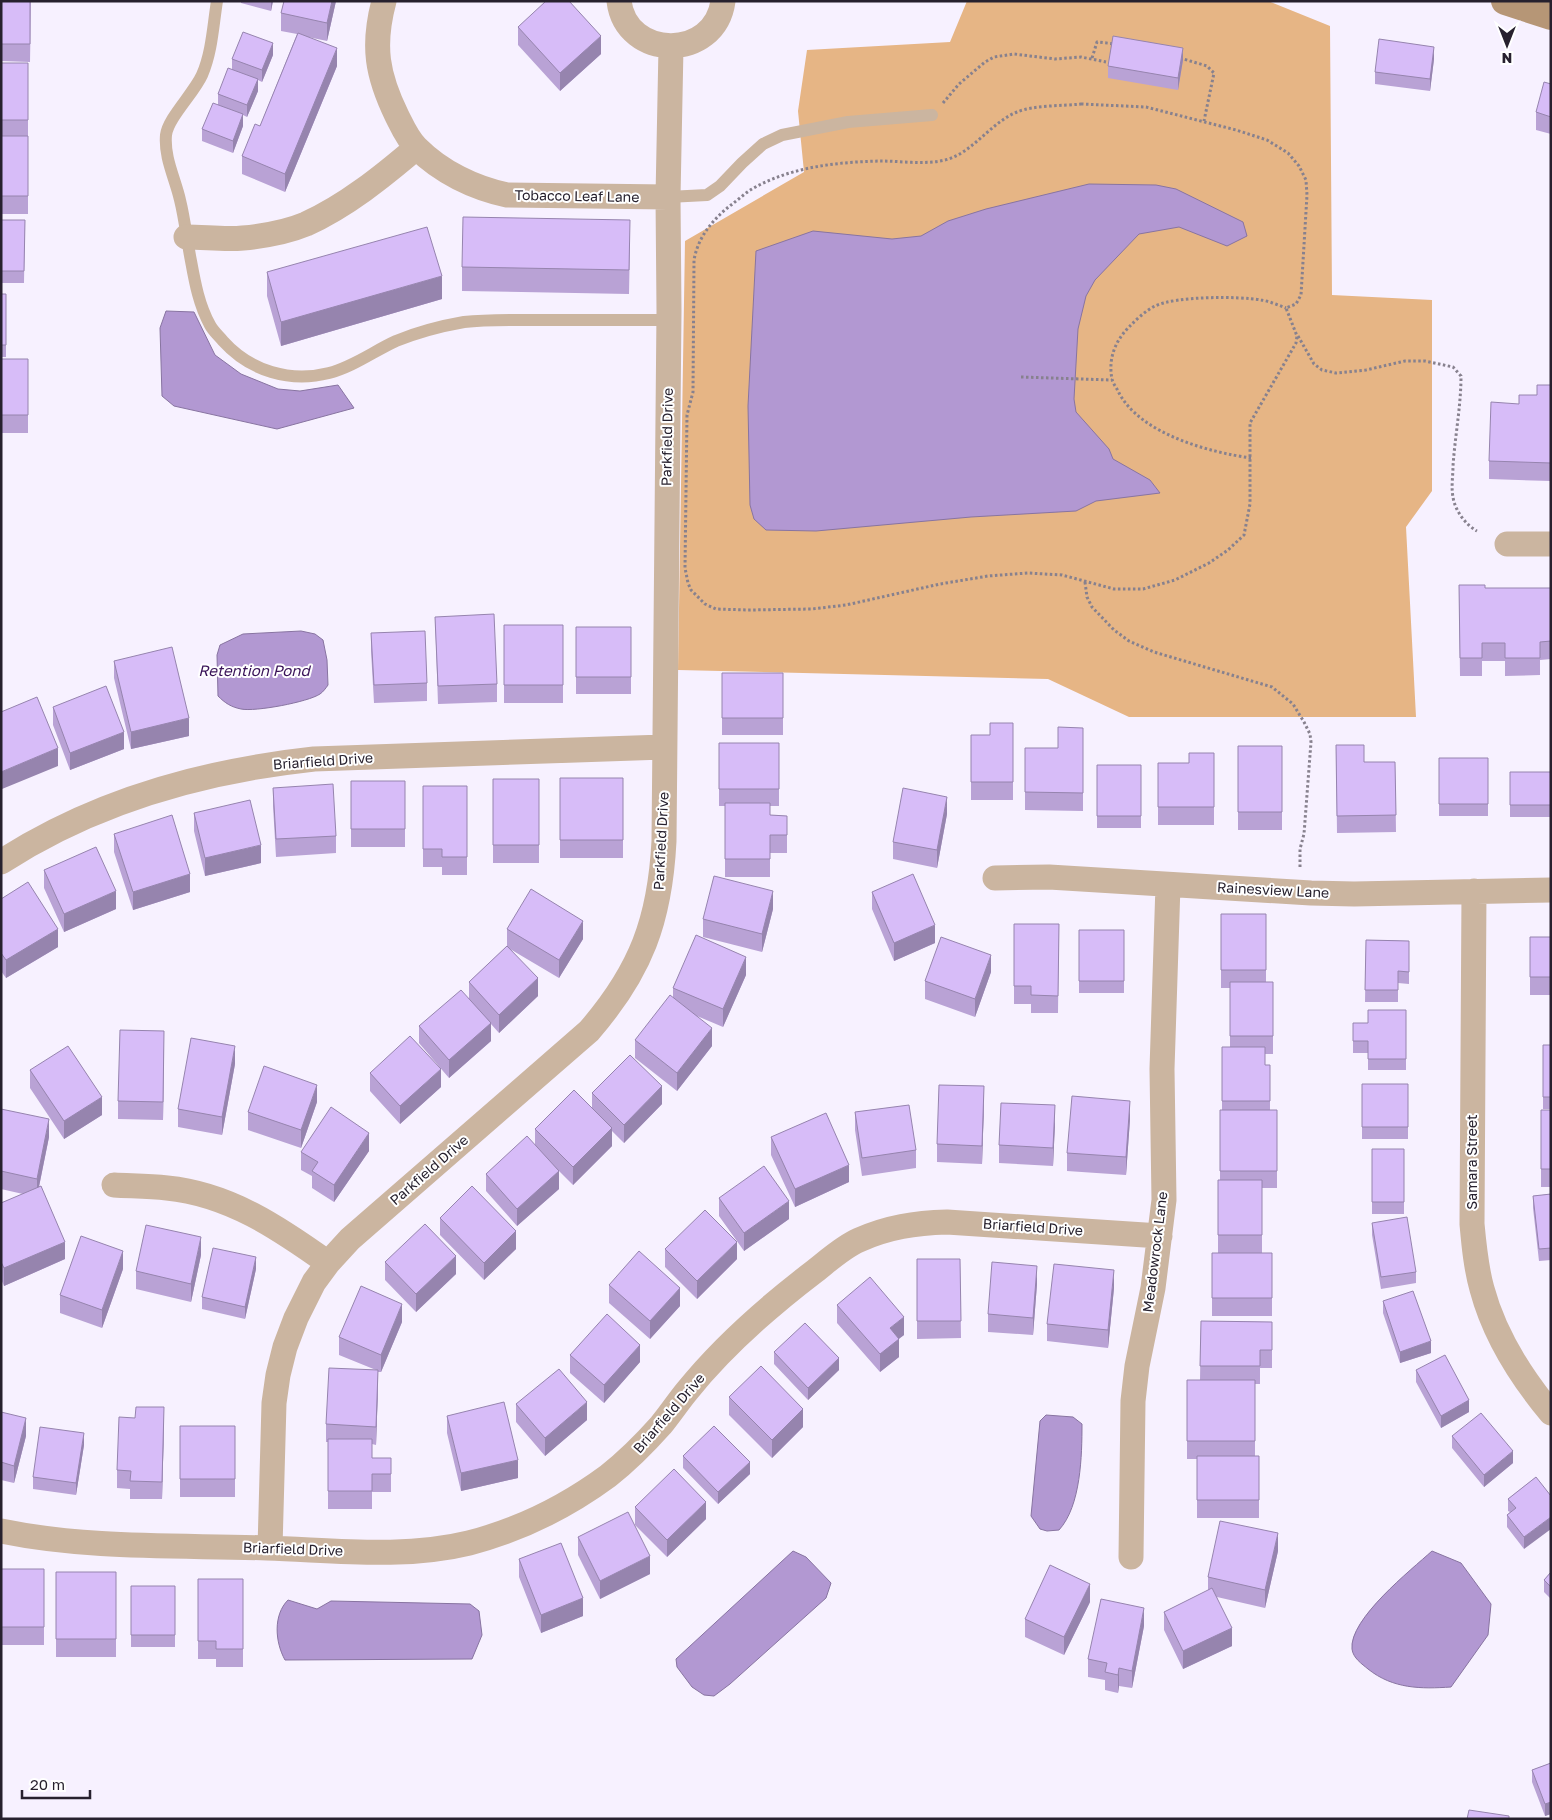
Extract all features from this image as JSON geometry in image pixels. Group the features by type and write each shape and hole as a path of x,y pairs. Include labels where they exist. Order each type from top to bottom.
{"main road":[{"path":"1505,1 1551,16"}],"street":[{"name":"Tobacco Leaf Lane","path":"384,1 378,22 377,39 381,77 393,107 416,148 447,172 470,184 498,193 527,196 668,197"},
{"path":"619,1 626,21 638,35 653,44 671,47 688,44 702,36 714,24 722,10 723,1"},
{"name":"Parkfield Drive","path":"270,1548 274,1402 278,1375 285,1347 296,1318 314,1282 350,1239 589,1031 609,1007 625,983 637,961 655,912 662,877 671,47"},
{"path":"186,237 242,238 284,231 306,224 354,196 416,148"},
{"path":"1507,544 1551,544"},
{"name":"Briarfield Drive","path":"1,862 40,840 107,807 193,780 258,766 314,760 664,748"},
{"name":"Rainesview Lane","path":"995,878 1049,877 1310,893 1551,890"},
{"name":"Meadowrock Lane","path":"1131,1557 1134,1401 1137,1366 1153,1288 1164,1200 1162,1069 1168,885"},
{"name":"Samara Street","path":"1474,891 1472,1224 1475,1256 1481,1288 1490,1315 1502,1341 1533,1391 1551,1413"},
{"path":"114,1186 168,1188 204,1195 232,1204 289,1235 328,1263"},
{"name":"Briarfield Drive","path":"1,1531 35,1538 79,1542 270,1548 394,1551 468,1543 498,1534 553,1512 602,1480 632,1455 663,1423 687,1390 744,1329 828,1261 855,1242 893,1227 919,1223 947,1222 1160,1236"}],"lane":[{"path":"216,1 211,45 202,75 190,97 168,126 166,136 167,158 180,199 200,301 210,326 227,346 246,360 270,373 288,377 329,373 397,341 436,327 467,322 516,320 668,320"},
{"path":"668,197 706,194 720,186 764,144 782,135 848,122 932,115"}],"path":[{"path":"1092,58 1097,42 1120,45"},
{"path":"932,115 959,84 985,62 994,57 1014,54 1055,58 1092,58 1106,62"},
{"path":"1175,57 1193,60 1207,66 1214,73 1204,121"},
{"path":"710,226 725,210 751,190 777,176 832,164 933,162 946,160 969,147 999,123 1017,112 1039,108 1081,104 1146,107 1204,121 1267,140 1288,153 1300,166 1306,180 1308,195 1301,295 1296,304 1286,308 1261,300 1222,298 1183,299 1156,306 1136,319 1123,333 1114,347 1111,360 1112,380 1123,400 1143,419 1173,436 1209,450 1251,458"},
{"path":"1286,308 1297,336 1314,364 1322,370 1336,373 1366,370 1406,361 1425,361 1453,367 1461,376 1461,392 1455,433 1453,498 1462,517 1470,527 1477,531"},
{"path":"716,609 812,609 846,605 940,584 988,576 1028,573 1062,575 1114,589 1143,589 1175,580 1228,550 1244,535 1250,504 1250,423 1296,343 1297,336"},
{"path":"1021,377 1112,380"},
{"path":"1085,582 1087,597 1092,607 1114,630 1134,644 1154,652 1272,687 1293,704 1310,734 1300,868"}],"shaded area":[{"path":"967,1 1268,1 1330,26 1332,295 1432,300 1432,491 1406,527 1416,717 1129,717 1048,679 678,670 685,241 804,172 798,111 807,50 950,42"}],"water":[{"path":"1089,184 1156,185 1176,189 1243,222 1247,236 1227,246 1179,227 1139,234 1095,280 1086,296 1078,329 1074,399 1076,412 1109,449 1113,459 1150,480 1160,493 1096,501 1076,511 971,517 816,531 766,530 754,519 750,505 748,406 756,251 813,231 892,239 921,236 948,221 986,209"},
{"path":"166,311 194,312 215,355 241,374 278,389 300,391 338,385 354,408 277,429 174,406 162,396 160,328"},
{"name":"Retention Pond","path":"301,631 315,634 323,640 327,660 328,685 321,693 293,703 248,710 231,706 218,696 217,655 220,645 243,634"},
{"path":"1046,1415 1073,1417 1082,1424 1081,1465 1072,1508 1059,1530 1047,1531 1040,1529 1031,1516 1040,1421"},
{"path":"793,1551 806,1557 831,1583 826,1598 730,1684 714,1696 704,1695 692,1687 677,1667 676,1659"},
{"path":"1432,1551 1461,1563 1491,1604 1488,1635 1451,1687 1418,1687 1387,1681 1368,1669 1354,1655 1352,1649 1354,1637 1370,1610 1397,1582"},
{"path":"288,1600 317,1609 331,1601 470,1604 479,1611 482,1635 472,1659 285,1660 279,1645 277,1629 280,1613"}],"building":[{"path":"1,1 30,1 30,44 1,44"},
{"path":"284,1 332,1 327,23 281,13"},
{"path":"546,1 569,1 601,36 560,73 518,27"},
{"path":"243,32 273,43 262,70 232,59"},
{"path":"298,33 337,48 285,174 242,156 255,124 260,126"},
{"path":"1113,36 1183,48 1178,78 1108,66"},
{"path":"1379,39 1434,47 1430,79 1375,72"},
{"path":"1,63 28,63 28,120 1,120"},
{"path":"228,68 258,79 247,105 218,94"},
{"path":"1544,82 1551,84 1551,117 1536,112"},
{"path":"213,103 243,114 233,141 202,129"},
{"path":"1,136 28,136 28,196 1,196"},
{"path":"463,217 630,220 629,270 462,267"},
{"path":"1,220 25,220 24,271 1,271"},
{"path":"427,227 442,276 281,322 267,272"},
{"path":"1,294 6,294 6,345 1,345"},
{"path":"1,359 28,359 28,415 1,415"},
{"path":"1537,385 1551,385 1551,463 1489,461 1491,402 1519,404 1519,395 1537,395"},
{"path":"1459,585 1485,585 1485,588 1551,588 1551,641 1540,642 1540,658 1505,658 1505,643 1482,643 1482,658 1460,658"},
{"path":"494,614 497,684 438,686 435,617"},
{"path":"504,625 563,625 563,685 504,685"},
{"path":"576,627 631,627 631,677 576,677"},
{"path":"425,631 427,683 374,685 371,633"},
{"path":"172,647 189,718 131,732 114,661"},
{"path":"722,673 783,673 783,718 722,718"},
{"path":"106,686 124,732 70,753 53,707"},
{"path":"37,697 58,748 1,772 1,712"},
{"path":"990,723 1013,723 1013,782 971,782 971,735 990,735"},
{"path":"1058,727 1083,728 1083,793 1025,792 1025,748 1058,748"},
{"path":"719,743 779,743 779,789 719,789"},
{"path":"1336,745 1364,745 1364,762 1395,762 1396,815 1337,816"},
{"path":"1238,746 1282,746 1282,812 1238,812"},
{"path":"1189,753 1214,753 1214,807 1158,807 1158,763 1189,763"},
{"path":"1439,758 1488,758 1488,804 1439,804"},
{"path":"1097,765 1141,765 1141,816 1097,816"},
{"path":"1510,772 1551,772 1551,805 1510,805"},
{"path":"560,778 623,778 623,840 560,840"},
{"path":"493,779 539,779 539,845 493,845"},
{"path":"351,781 405,781 405,829 351,829"},
{"path":"333,784 336,836 276,839 273,788"},
{"path":"423,786 467,786 467,857 442,857 442,849 423,849"},
{"path":"903,788 947,797 937,850 893,842"},
{"path":"250,800 261,845 205,858 194,813"},
{"path":"725,803 770,803 770,815 787,816 787,835 770,835 770,859 725,859"},
{"path":"172,815 190,874 133,892 114,834"},
{"path":"96,847 116,891 64,914 44,870"},
{"path":"913,874 935,925 894,943 872,892"},
{"path":"714,876 773,891 762,934 703,919"},
{"path":"28,882 58,929 6,960 1,953 1,899"},
{"path":"531,889 583,921 559,960 507,929"},
{"path":"1221,914 1266,914 1266,970 1221,970"},
{"path":"1014,924 1059,924 1058,996 1031,995 1031,986 1014,986"},
{"path":"1079,930 1124,930 1124,981 1079,981"},
{"path":"696,935 746,957 723,1009 673,988"},
{"path":"941,937 991,955 975,999 925,981"},
{"path":"1530,937 1551,937 1551,977 1530,977"},
{"path":"1366,940 1409,941 1409,972 1398,971 1398,990 1365,990"},
{"path":"507,946 538,978 499,1015 469,982"},
{"path":"1230,982 1273,982 1273,1036 1230,1036"},
{"path":"461,990 491,1023 449,1060 419,1026"},
{"path":"670,995 712,1028 677,1073 635,1040"},
{"path":"1368,1010 1406,1010 1406,1059 1368,1059 1368,1041 1353,1041 1353,1023 1368,1023"},
{"path":"120,1030 164,1031 163,1102 118,1101"},
{"path":"410,1036 441,1069 400,1106 370,1073"},
{"path":"191,1038 235,1046 222,1117 178,1109"},
{"path":"1543,1045 1551,1045 1551,1097 1543,1097"},
{"path":"68,1046 102,1097 64,1121 30,1070"},
{"path":"1222,1047 1265,1047 1265,1065 1270,1065 1270,1101 1222,1101"},
{"path":"630,1055 662,1086 624,1125 592,1093"},
{"path":"264,1066 317,1085 301,1130 248,1112"},
{"path":"1362,1084 1408,1084 1408,1127 1362,1127"},
{"path":"939,1085 984,1086 982,1146 937,1144"},
{"path":"574,1090 612,1128 573,1167 535,1129"},
{"path":"1072,1096 1130,1101 1126,1157 1067,1153"},
{"path":"1001,1103 1055,1105 1053,1148 999,1145"},
{"path":"909,1105 916,1150 862,1158 855,1112"},
{"path":"331,1107 369,1133 334,1185 312,1171 318,1162 301,1152"},
{"path":"1,1109 49,1119 37,1179 1,1171"},
{"path":"1220,1110 1277,1110 1277,1171 1220,1171"},
{"path":"1541,1110 1551,1110 1551,1169 1541,1169"},
{"path":"826,1113 849,1165 795,1189 771,1137"},
{"path":"527,1136 559,1171 517,1209 486,1174"},
{"path":"1372,1149 1404,1149 1404,1202 1372,1202"},
{"path":"764,1166 789,1201 744,1233 719,1198"},
{"path":"1218,1180 1262,1180 1262,1235 1218,1235"},
{"path":"41,1186 65,1242 4,1268 1,1262 1,1203"},
{"path":"472,1186 516,1231 484,1263 440,1218"},
{"path":"1551,1194 1551,1248 1539,1249 1533,1196"},
{"path":"705,1210 737,1242 697,1281 665,1249"},
{"path":"1407,1217 1416,1272 1381,1277 1372,1223"},
{"path":"425,1224 456,1256 416,1294 385,1262"},
{"path":"146,1225 201,1237 191,1284 136,1271"},
{"path":"81,1236 123,1251 102,1310 60,1295"},
{"path":"213,1248 256,1257 245,1307 202,1297"},
{"path":"639,1251 680,1288 650,1321 609,1285"},
{"path":"1212,1253 1272,1253 1272,1298 1212,1298"},
{"path":"917,1259 960,1259 961,1321 917,1321"},
{"path":"992,1262 1037,1266 1033,1318 988,1314"},
{"path":"1054,1264 1114,1270 1108,1330 1047,1324"},
{"path":"870,1277 904,1317 890,1328 899,1339 880,1354 837,1305"},
{"path":"361,1286 402,1304 381,1355 339,1337"},
{"path":"1413,1291 1431,1341 1400,1352 1383,1301"},
{"path":"607,1314 640,1345 604,1385 570,1355"},
{"path":"1201,1321 1272,1322 1272,1350 1260,1350 1260,1366 1200,1366"},
{"path":"805,1323 839,1358 808,1388 774,1352"},
{"path":"1445,1355 1469,1400 1441,1416 1416,1370"},
{"path":"761,1366 803,1409 772,1440 729,1397"},
{"path":"329,1368 378,1370 376,1427 326,1424"},
{"path":"559,1369 587,1402 545,1438 516,1404"},
{"path":"1187,1380 1255,1380 1255,1441 1187,1441"},
{"path":"504,1402 518,1460 461,1473 447,1416"},
{"path":"136,1407 164,1407 162,1482 130,1481 131,1471 117,1470 119,1417 135,1418"},
{"path":"1,1412 26,1418 14,1466 1,1462"},
{"path":"1481,1413 1513,1451 1484,1475 1452,1436"},
{"path":"180,1426 235,1426 235,1479 180,1479"},
{"path":"714,1426 750,1462 718,1492 683,1456"},
{"path":"40,1427 84,1433 76,1483 33,1477"},
{"path":"328,1439 372,1439 372,1458 391,1458 391,1474 372,1474 372,1491 328,1491"},
{"path":"1197,1456 1259,1456 1259,1500 1197,1500"},
{"path":"674,1469 706,1502 667,1540 635,1507"},
{"path":"1536,1477 1551,1496 1551,1517 1524,1537 1507,1515 1516,1508 1508,1499"},
{"path":"628,1512 650,1556 600,1581 578,1537"},
{"path":"1220,1521 1278,1533 1265,1590 1208,1577"},
{"path":"561,1543 583,1598 541,1615 519,1559"},
{"path":"1050,1565 1090,1584 1064,1637 1025,1619"},
{"path":"1,1569 44,1569 44,1627 1,1627"},
{"path":"56,1572 116,1572 116,1639 56,1639"},
{"path":"1551,1572 1551,1587 1544,1580"},
{"path":"198,1579 243,1579 243,1649 216,1649 216,1641 198,1641"},
{"path":"131,1586 175,1586 175,1635 131,1635"},
{"path":"1212,1588 1232,1628 1183,1651 1164,1612"},
{"path":"1101,1599 1144,1608 1132,1671 1119,1668 1118,1675 1105,1672 1107,1663 1088,1659"},
{"path":"1551,1763 1551,1802 1545,1804 1532,1770"},
{"path":"1469,1810 1509,1816 1509,1819 1467,1819"}]}
